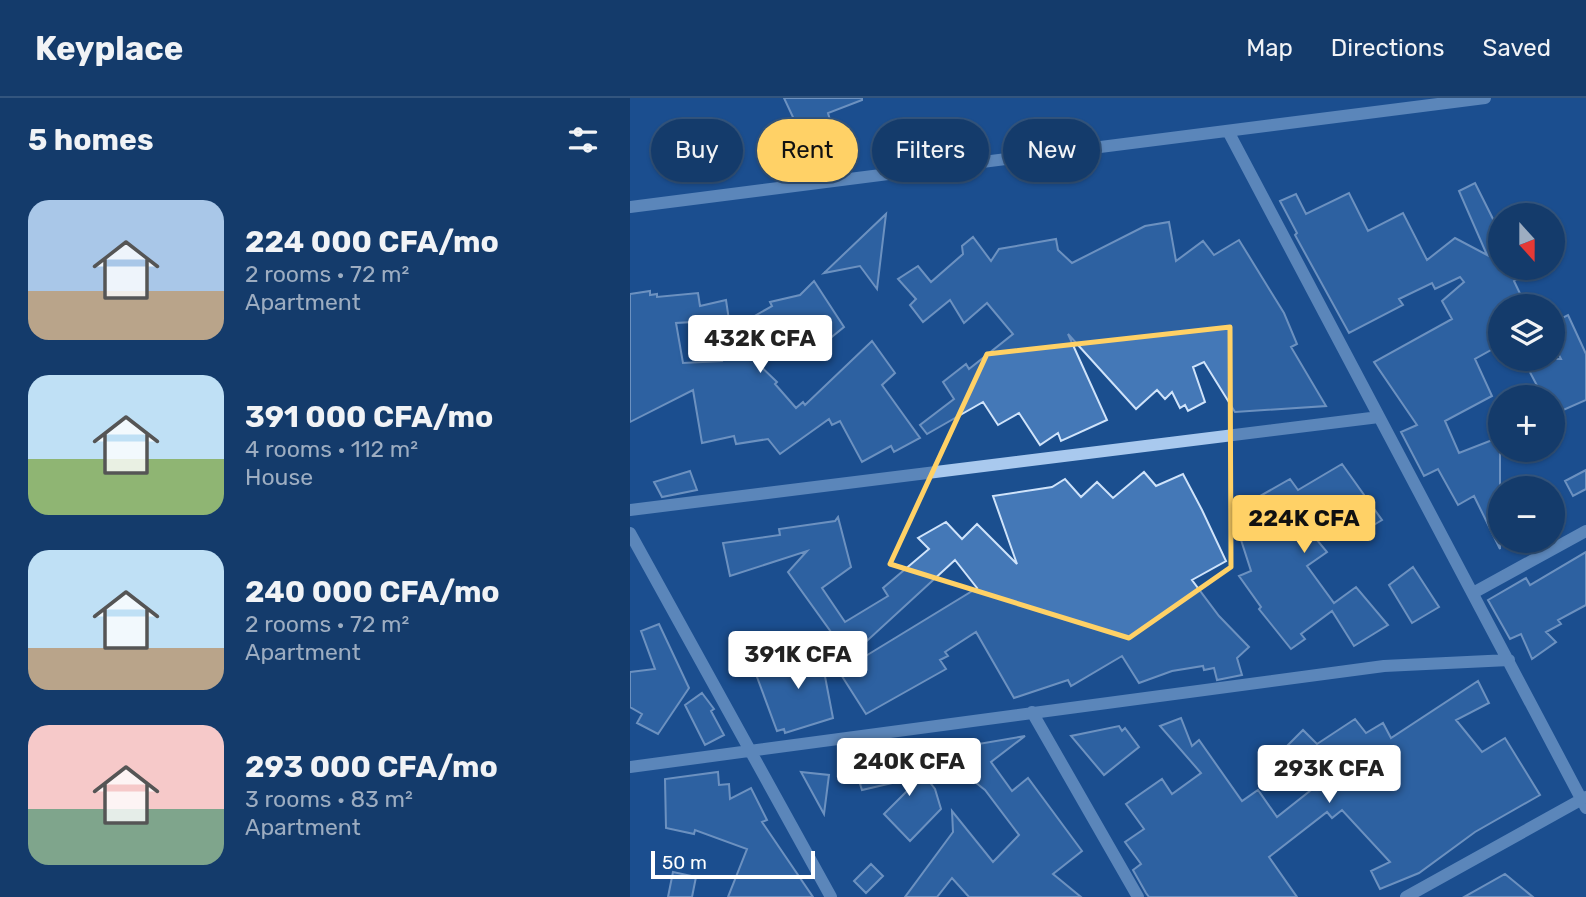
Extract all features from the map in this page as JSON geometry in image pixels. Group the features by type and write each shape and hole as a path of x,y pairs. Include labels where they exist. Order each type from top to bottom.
{"street":[{"path":"630,207 1229,133 1485,98"},
{"path":"1229,133 1585,801 1406,897"},
{"path":"630,510 1380,417"},
{"path":"1473,593 1586,531"},
{"path":"630,533 831,897"},
{"path":"630,767 1384,666 1509,660"},
{"path":"1032,712 1138,897"}],"highlighted area":[{"path":"1230,327 1231,567 1129,638 890,564 987,354"}],"building":[{"path":"784,98 862,98 828,113 830,119 794,119"},
{"path":"1475,183 1488,209 1488,280 1516,280 1520,294 1488,294 1488,352 1475,359 1488,387 1488,398 1445,421 1459,453 1488,442 1488,462 1500,462 1500,476 1488,476 1488,525 1474,496 1458,505 1438,469 1424,476 1401,432 1417,425 1374,362 1452,319 1442,301 1464,282 1460,277 1435,289 1432,283 1399,299 1403,305 1349,333 1295,235 1297,233 1280,201 1296,194 1306,214 1349,193 1368,231 1403,213 1427,260 1455,238 1487,255 1459,191"},
{"path":"886,214 877,289 860,266 824,273"},
{"path":"1169,222 1176,261 1203,241 1214,255 1239,240 1284,313 1297,344 1291,347 1326,406 1235,412 1204,362 1193,367 1205,402 1188,411 1185,405 1180,408 1172,392 1165,399 1157,390 1136,409 1068,334 1107,420 1061,441 1058,433 1040,445 1019,413 998,425 983,402 927,434 920,425 954,399 943,382 966,364 969,369 1013,334 987,303 964,323 950,300 923,322 910,305 916,299 898,279 918,266 931,282 963,254 962,246 973,237 991,261 999,249 1056,239 1058,250 1072,263 1145,226"},
{"path":"814,281 844,327 807,357 792,338 749,355 777,382 775,384 796,408 803,402 805,405 872,341 895,373 882,385 920,438 894,452 891,446 862,462 840,421 832,425 829,419 780,454 768,439 736,444 734,436 702,443 693,390 630,422 630,294 650,291 650,295 657,294 657,297 698,293 700,306 726,300 729,320 676,323 683,363 722,361 718,337 772,306 770,302 800,295"},
{"path":"1568,315 1586,354 1586,400 1565,409 1565,385 1537,385 1529,371 1565,371 1565,316"},
{"path":"1342,464 1382,520 1357,535 1344,515 1317,540 1327,552 1307,566 1334,603 1356,587 1388,625 1354,646 1332,611 1301,634 1305,639 1291,649 1259,609 1261,607 1239,576 1251,571 1232,512 1290,479 1298,490"},
{"path":"1586,470 1586,489 1573,496 1565,481"},
{"path":"690,471 697,490 662,497 654,482"},
{"path":"1144,472 1156,486 1183,474 1226,561 1192,580 1219,616 1249,647 1237,658 1242,675 1217,680 1214,668 1204,670 1203,666 1172,671 1139,683 1122,656 1071,686 1068,680 1014,698 976,632 945,652 948,656 940,660 946,669 866,714 819,640 831,632 788,572 807,551 730,576 723,543 780,535 779,529 835,521 838,517 851,567 822,588 845,622 888,596 883,588 929,549 918,538 946,522 962,539 977,524 1017,564 993,496 1052,487 1065,479 1081,497 1097,482 1113,498","holes":["955,560 977,588 864,657 858,649"]},
{"path":"1586,552 1586,605 1558,620 1561,624 1546,632 1556,642 1532,659 1521,634 1510,639 1488,600 1526,578 1530,585"},
{"path":"1413,567 1439,607 1412,623 1389,585"},
{"path":"659,624 689,688 658,734 637,723 642,714 630,707 630,672 655,669 641,631"},
{"path":"818,640 833,718 785,733 784,729 777,731 757,677"},
{"path":"1478,681 1489,703 1456,720 1482,752 1505,738 1540,795 1475,832 1419,873 1380,889 1371,871 1390,862 1342,810 1332,818 1327,812 1269,857 1297,897 1149,897 1146,893 1133,870 1141,864 1125,842 1144,829 1126,804 1162,779 1172,794 1201,773 1160,726 1181,718 1192,746 1199,740 1242,801 1258,790 1277,817 1311,790 1287,762 1293,756 1285,748 1303,730 1317,744 1355,719 1366,733 1383,723 1391,738"},
{"path":"702,693 714,709 711,711 724,735 705,745 685,705"},
{"path":"1119,726 1122,731 1125,728 1139,747 1104,775 1071,736"},
{"path":"1025,736 991,762 1012,791 1028,778 1082,851 1053,874 1081,897 969,897 952,878 937,897 905,897 953,832 952,811 993,862 1019,835 985,790 970,778 967,781 950,763 949,749"},
{"path":"911,758 935,789 941,809 910,841 884,814 922,776 862,790 860,784"},
{"path":"718,772 719,785 729,784 730,799 751,788 767,820 762,822 813,897 728,897 747,849 695,830 694,834 666,828 665,779"},
{"path":"801,772 829,775 824,814"},
{"path":"871,864 883,876 866,893 854,881"},
{"path":"673,872 696,877 692,897 668,897"},
{"path":"1505,874 1533,897 1464,897"}]}
